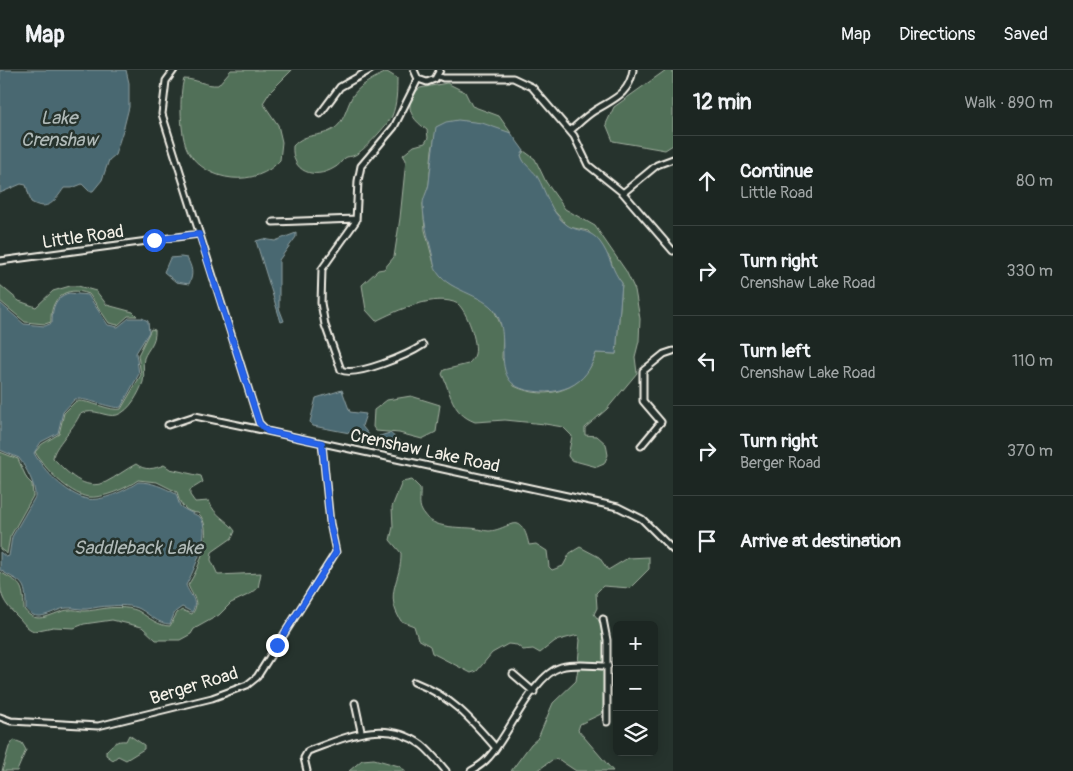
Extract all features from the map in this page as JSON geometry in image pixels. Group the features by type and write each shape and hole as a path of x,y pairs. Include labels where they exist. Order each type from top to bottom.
{"street":[{"path":"174,70 166,81 162,114 259,423 267,431"},
{"path":"320,114 340,87 370,70"},
{"path":"414,70 418,79"},
{"path":"570,131 594,111 620,97 627,88 633,70"},
{"path":"418,79 431,81 439,73 443,78 513,78 536,91 570,131 588,165 623,192 673,251"},
{"path":"418,79 394,127 361,166 358,181 356,219 348,235 322,269 320,282 325,325 341,370 347,372 362,369 409,354 423,345"},
{"path":"623,192 656,165 673,159"},
{"path":"273,222 356,219"},
{"name":"Little Road","path":"0,261 12,261 199,234"},
{"path":"641,446 661,422 643,401 643,371 664,354 673,351"},
{"name":"Crenshaw Lake Road","path":"168,425 195,416 618,507 642,519 673,550"},
{"name":"Berger Road","path":"0,717 11,721 98,726 212,698 253,682 336,552 330,524 322,443"},
{"path":"603,619 607,640 607,722"},
{"path":"471,771 481,765 496,748 534,692 550,673 560,667 608,666"},
{"path":"513,674 534,692"},
{"path":"414,682 435,690 455,704 496,748"},
{"path":"355,703 361,731"},
{"path":"307,771 304,758 308,751 361,731 383,730 405,735 424,746 446,771"}],"green space":[{"path":"231,70 292,70 270,92 263,103 278,125 282,142 280,160 270,169 246,178 232,178 207,170 196,162 188,151 183,136 181,95 184,79 218,85"},
{"path":"666,70 673,70 673,145 665,150 613,141 606,124 614,107"},
{"path":"387,72 397,78 397,92 394,111 386,125 359,153 346,157 337,166 326,172 312,173 300,168 293,155 293,146 302,139 327,132 336,127 342,120 350,101 358,89 377,76"},
{"path":"447,83 465,92 472,106 499,116 511,133 465,121 456,121 437,127 432,150 429,184 423,204 425,230 434,264 442,277 450,284 484,300 494,310 503,330 502,358 514,386 539,393 564,389 584,376 591,366 596,353 616,354 622,283 615,275 610,258 588,231 569,227 550,206 522,159 521,155 524,151 535,159 546,182 565,209 595,226 626,271 635,290 640,319 639,341 635,357 637,373 607,409 585,428 585,435 597,436 606,444 608,455 604,464 597,467 571,460 568,456 572,436 563,427 505,420 475,422 467,418 456,408 442,374 444,370 468,364 473,358 476,349 465,313 458,304 439,300 428,301 394,312 376,321 366,310 362,285 378,270 384,269 394,257 406,160 403,155 414,146 425,143 428,138 427,130 418,123 411,112 411,96 420,88"},
{"path":"0,285 19,301 36,307 53,291 70,286 78,286 96,291 107,305 133,312 137,316 128,316 118,325 109,323 89,294 73,291 66,293 56,300 51,314 51,322 45,324 25,322 0,301"},
{"path":"151,329 155,330 154,338 144,358 143,382 133,401 122,413 113,416 95,412 80,414 57,448 53,458 77,479 90,484 106,482 136,464 150,469 164,465 170,469 201,476 203,482 190,490 190,495 195,502 209,501 217,514 235,531 232,538 212,552 211,560 218,575 261,573 258,588 231,603 219,615 194,629 191,634 180,640 156,640 142,627 112,620 84,624 74,628 53,627 34,631 25,625 3,598 0,572 20,585 24,609 29,615 34,617 40,618 71,610 87,611 124,608 137,610 158,623 170,626 177,613 182,610 192,614 195,610 196,602 188,585 197,570 204,549 205,528 203,520 198,513 187,510 181,504 177,492 157,482 138,480 114,492 100,496 88,497 80,495 58,479 35,452 42,444 59,434 64,413 76,401 88,402 112,409 121,409 141,375 138,355"},
{"path":"411,396 440,405 436,432 422,439 399,433 376,431 373,427 374,410 387,400"},
{"path":"0,452 18,459 27,479 32,484 33,496 10,537 7,554 0,549"},
{"path":"412,480 420,488 421,508 426,517 431,521 443,526 489,531 518,524 526,534 529,545 536,544 547,551 549,567 552,570 563,566 570,553 580,547 599,557 608,570 628,558 649,557 649,569 630,588 603,586 596,593 597,608 594,614 603,631 605,663 578,663 580,640 578,635 555,641 540,653 533,649 523,650 517,645 508,644 492,653 477,671 471,673 432,653 430,646 418,639 414,626 401,621 396,611 393,594 401,563 401,553 390,540 393,527 392,507 402,482"},
{"path":"578,668 605,668 605,708 601,714 580,724 578,730 613,771 576,771 558,759 552,760 537,771 511,771 531,744 538,738 553,703 576,681"},
{"path":"129,735 144,745 144,749 126,760 118,756 113,760 106,755 106,751 113,744 126,741"},
{"path":"14,740 22,743 26,750 17,771 2,771 9,747"},
{"path":"374,759 399,766 406,771 349,771 362,760"}],"water":[{"name":"Lake Crenshaw","path":"0,70 126,70 129,83 129,107 124,127 115,155 109,160 102,180 93,191 89,191 82,184 72,188 64,188 54,201 42,206 31,202 26,185 21,184 0,193"},
{"path":"458,120 482,123 511,133 524,151 521,155 524,161 537,176 557,215 567,225 592,235 600,242 622,283 616,354 596,353 586,373 579,381 569,387 542,392 517,387 509,379 505,369 502,332 499,319 493,309 478,298 451,285 437,272 423,212 423,201 428,189 436,127 446,122"},
{"path":"296,233 296,237 279,260 279,308 284,321 281,322 256,241 263,239 275,241"},
{"path":"170,258 187,258 191,268 192,277 189,284 176,282 164,272"},
{"name":"Saddleback Lake","path":"69,293 88,295 108,325 118,327 129,318 142,318 148,321 149,332 136,353 139,374 121,407 75,399 63,412 58,433 41,442 34,453 43,467 63,487 79,496 87,499 99,499 121,492 138,482 148,483 176,494 180,506 200,517 203,523 203,541 197,561 186,585 194,601 194,608 192,612 182,607 175,612 170,624 158,621 137,608 117,605 84,609 67,608 46,615 36,616 26,609 24,587 0,570 0,552 6,557 9,556 12,537 35,497 35,492 32,482 19,458 0,450 0,303 24,324 45,326 52,323 53,309 57,301"},
{"path":"342,390 350,412 366,414 362,426 369,435 376,437 390,433 402,443 313,426 310,422 316,398"}],"route":[{"path":"154,240 199,234 259,423 267,431 322,443 330,524 336,552 277,645"}]}
